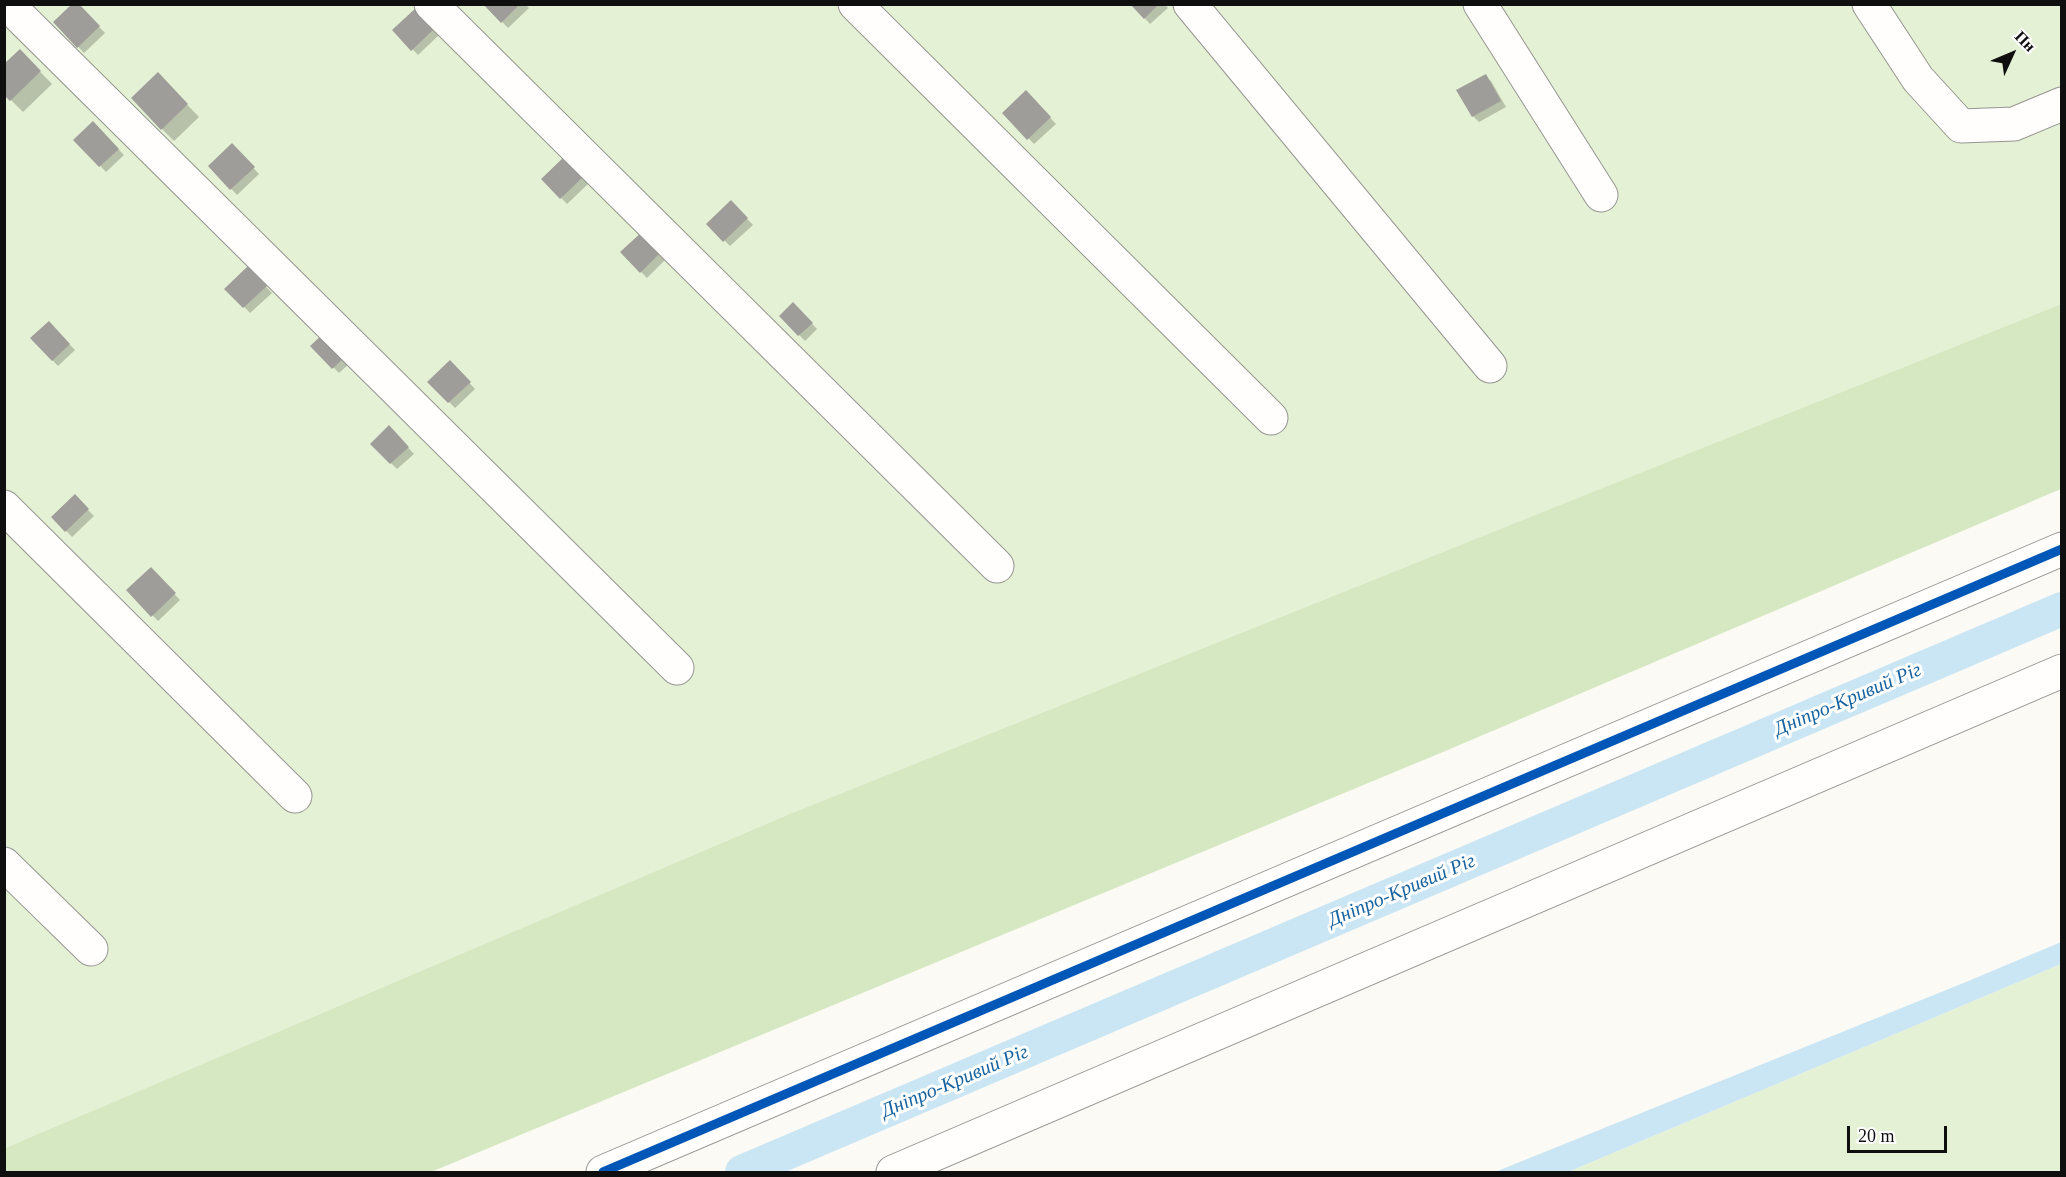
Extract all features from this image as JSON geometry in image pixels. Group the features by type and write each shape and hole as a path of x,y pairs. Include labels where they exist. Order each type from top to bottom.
{"street":[{"path":"7,4 677,668"},
{"path":"431,4 997,566"},
{"path":"855,4 1271,418"},
{"path":"1190,4 1490,366"},
{"path":"1480,4 1601,195"},
{"path":"1869,4 1918,79 1961,126 2014,124 2061,104"},
{"path":"4,507 295,796"},
{"path":"603,1173 2061,549"},
{"path":"893,1173 2061,671"},
{"path":"4,864 91,949"}],"green space":[{"path":"5,5 2061,5 2061,304 792,813 5,1148"},
{"path":"2061,304 2061,489 1443,752 431,1172 5,1172 5,1148 792,813"},
{"path":"2061,964 2061,1172 1568,1172"}],"water":[{"path":"2061,942 2061,964 1568,1172 1495,1172 1966,982"}],"building":[{"path":"72,4 79,4 100,26 77,48 53,22"},
{"path":"483,4 520,4 501,23"},
{"path":"1130,4 1159,4 1144,19"},
{"path":"417,7 435,28 411,51 392,30"},
{"path":"20,49 41,71 10,101 4,95 4,64"},
{"path":"158,72 188,104 161,130 131,98"},
{"path":"1486,74 1501,101 1472,117 1456,90"},
{"path":"1026,90 1051,117 1027,140 1002,113"},
{"path":"93,121 119,149 99,167 73,140"},
{"path":"232,143 255,167 230,190 208,166"},
{"path":"564,157 583,177 560,199 541,179"},
{"path":"731,200 748,218 723,242 706,224"},
{"path":"643,231 662,251 640,273 620,252"},
{"path":"248,266 267,286 243,308 224,289"},
{"path":"793,302 813,323 798,336 779,316"},
{"path":"49,321 70,344 52,361 30,338"},
{"path":"325,332 347,355 332,369 310,346"},
{"path":"450,360 471,382 448,403 427,382"},
{"path":"389,425 409,447 390,464 370,444"},
{"path":"75,494 89,509 65,532 51,517"},
{"path":"151,567 176,593 151,617 126,590"}],"waterway":[{"name":"Дніпро-Кривий Ріг","path":"742,1172 2062,609"}],"cycle path":[{"path":"603,1172 2062,549"}]}
